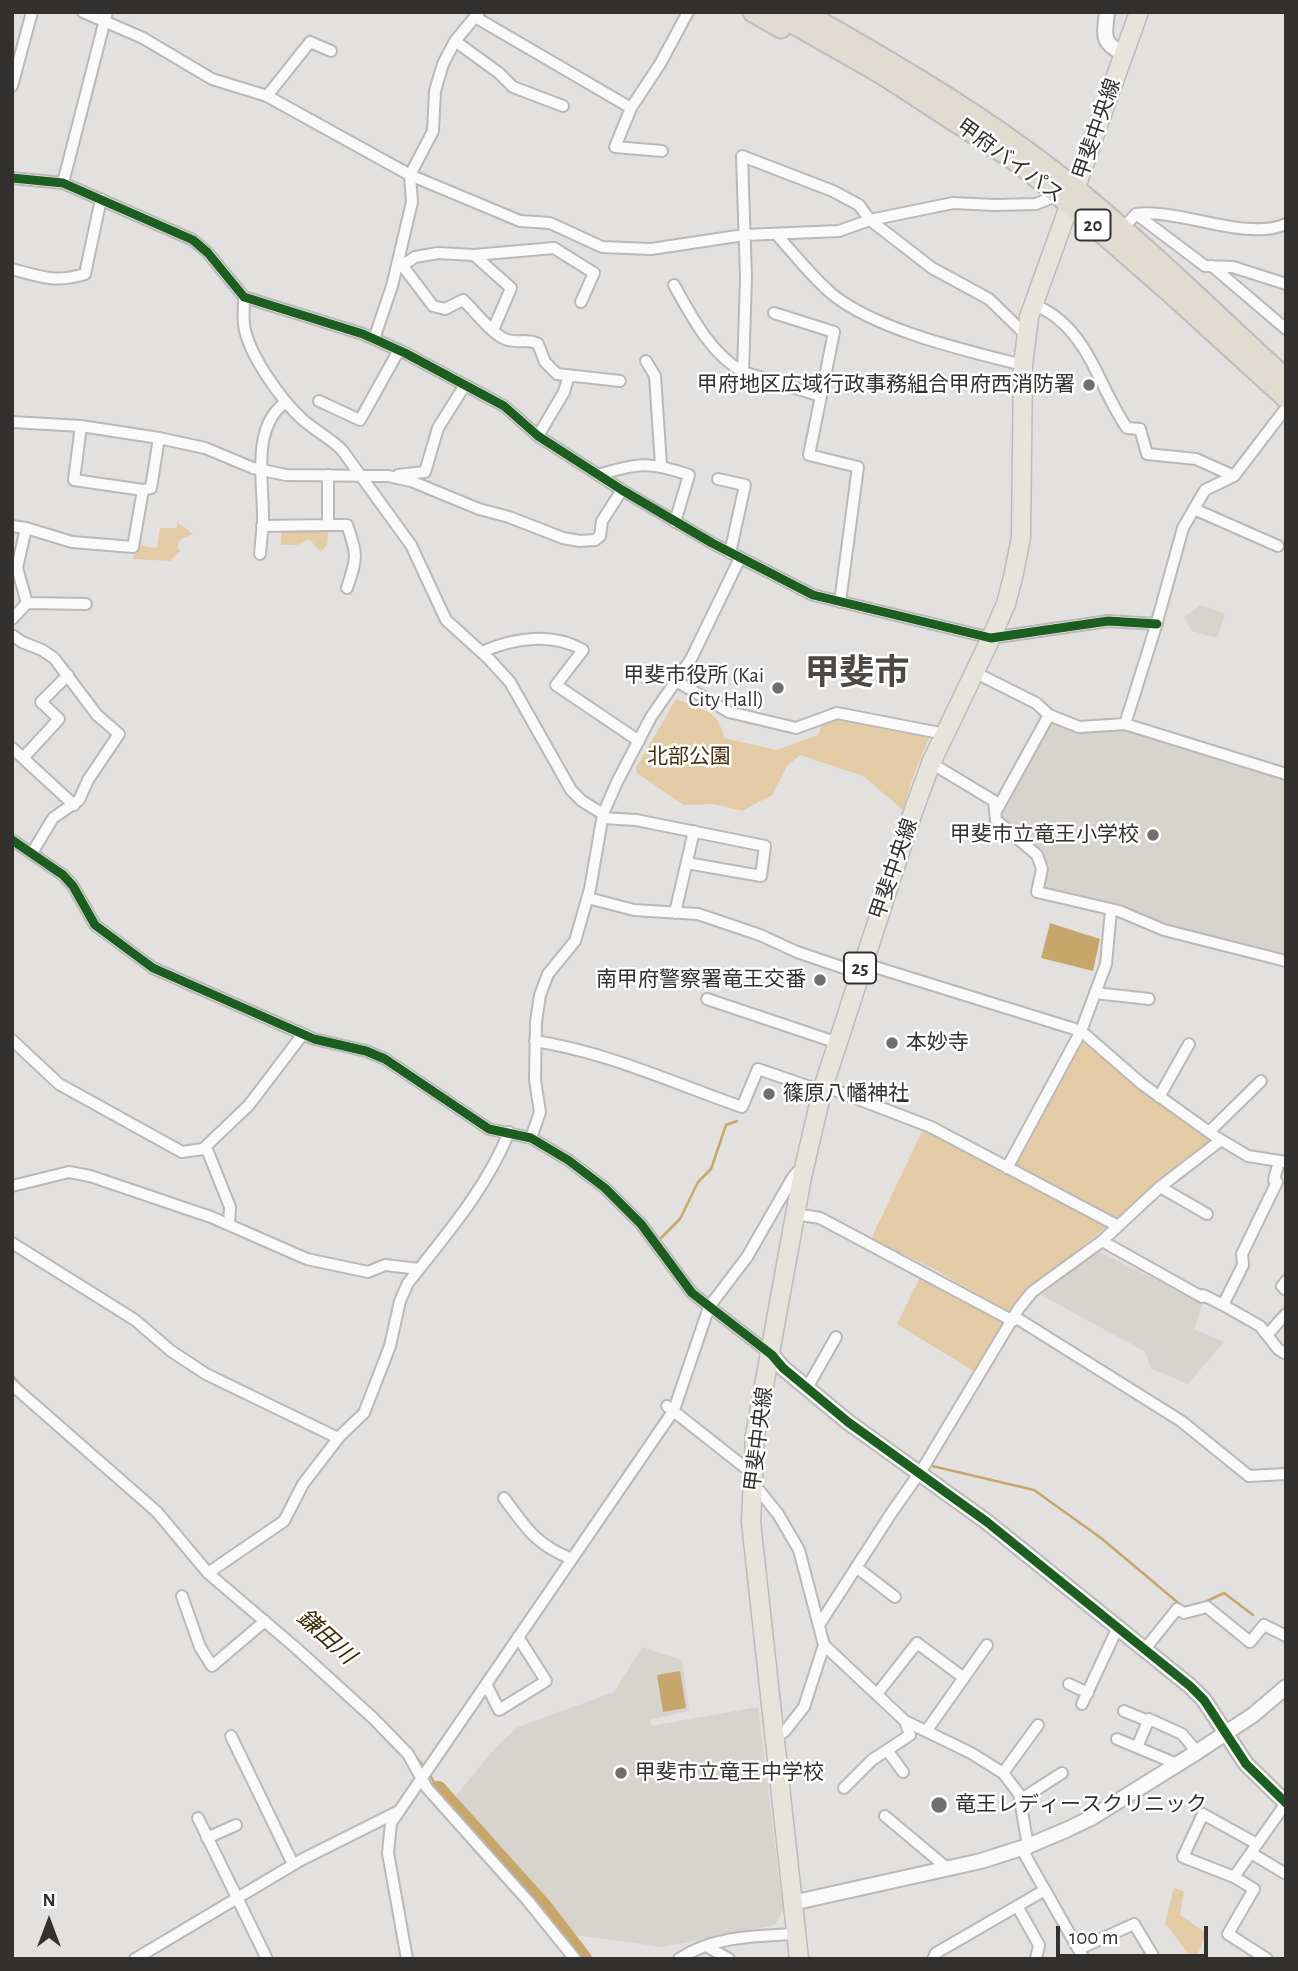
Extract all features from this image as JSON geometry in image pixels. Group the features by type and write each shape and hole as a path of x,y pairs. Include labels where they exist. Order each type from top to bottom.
{"highway":[{"path":"753,12 957,130 973,123 958,93 830,12"},
{"name":"20","path":"773,12 886,68"},
{"name":"20","path":"803,12 886,68"},
{"name":"甲府バイパス","path":"886,68 973,123 1068,196 1286,398"},
{"name":"甲府バイパス","path":"1068,196 1129,221 1286,379"}],"main road":[{"name":"甲斐中央線","path":"799,1959 751,1522 755,1435 772,1355 795,1214 823,1088 860,968 931,763 976,673 1006,604 1020,537 1023,365 1027,335 1068,196 1139,12"}],"street":[{"path":"12,84 32,12"},
{"path":"83,12 106,17 212,79 267,96 410,175 520,221 550,223 602,247 651,249 744,235 839,231 870,220 953,203 1036,204 1068,196"},
{"path":"662,151 615,147 631,108 660,64 688,12"},
{"path":"1107,12 1105,39 1111,47 1123,53"},
{"path":"374,339 401,263 412,202 410,175 432,131 435,91 443,64 455,41 477,15 631,108"},
{"path":"63,183 106,17"},
{"path":"455,41 499,73 513,87 563,106"},
{"path":"267,96 310,42 331,51"},
{"path":"743,372 746,278 742,156 834,191 859,205 870,220 932,268 989,299 1027,335"},
{"path":"12,178 63,183 193,240 208,253 244,297 328,321 399,350 503,406 538,436 675,522 813,595 991,638 1108,621 1157,624"},
{"path":"12,269 50,279 66,280 85,274 101,199"},
{"path":"1129,221 1152,212 1199,223 1286,232"},
{"path":"1129,221 1205,267 1233,267 1286,284"},
{"path":"1265,230 1286,224"},
{"path":"777,235 807,270 834,295 863,314 921,335 1023,365"},
{"path":"401,263 415,257 438,253 474,255 554,248 594,273 580,302"},
{"path":"474,255 511,288 493,330"},
{"path":"401,263 433,306 445,309 463,300 502,338 514,342 530,340 538,344 545,362 557,374 620,381"},
{"path":"1212,267 1286,329"},
{"path":"674,285 701,331 729,364 743,372 821,396"},
{"path":"244,297 244,325 251,347 286,402 304,421 330,437 360,475 411,545 446,620 510,682 571,790 603,816 765,846 761,876 687,863"},
{"path":"1034,304 1057,317 1074,335 1104,384 1113,408 1127,428 1140,429 1147,454 1195,459 1234,476"},
{"path":"774,313 834,332 809,455 858,467 840,602"},
{"path":"319,401 360,420 399,350"},
{"path":"646,361 655,376 661,465"},
{"path":"538,436 564,392 569,375"},
{"path":"12,422 81,426 159,438 205,448 261,470 286,475 388,476 425,472 438,428 465,385"},
{"path":"260,554 263,448 267,427 274,413 286,402"},
{"path":"1125,724 1157,624 1183,528 1205,490 1234,476 1286,408"},
{"path":"81,426 74,480 143,490 151,488 159,438"},
{"path":"598,475 629,465 661,465 689,475 675,522"},
{"path":"328,475 328,525"},
{"path":"388,476 411,481 479,509 509,517 563,538 580,541 595,540 600,536 602,521 622,490"},
{"path":"531,1138 540,1112 535,1080 535,1041 540,995 548,974 575,941 588,898 603,816 651,718 691,659 735,555 745,485 718,479"},
{"path":"12,526 72,542 133,547 143,490"},
{"path":"1194,509 1278,545"},
{"path":"262,526 347,525 356,551 356,563 347,588"},
{"path":"26,528 17,568 27,603"},
{"path":"12,619 27,603 86,604"},
{"path":"12,635 54,658 97,715 119,734 94,770 79,800 53,818 32,853"},
{"path":"482,652 503,643 542,639 559,640 583,650 555,685 639,741"},
{"path":"976,673 1036,703 1049,715 1079,727 1125,724 1286,774"},
{"path":"24,757 59,719 41,702 68,675"},
{"path":"676,681 729,712 796,729 836,713 945,734"},
{"path":"995,813 1049,715"},
{"path":"12,748 74,804"},
{"path":"931,763 994,801 996,820 1037,855 1042,869 1037,892 1111,910 1164,930 1286,961"},
{"path":"675,913 694,831"},
{"path":"12,839 68,880 95,925 153,968 303,1034 366,1051 385,1059 489,1129 531,1138 568,1160 605,1188 640,1224 692,1293 772,1355 783,1368 848,1422 987,1522 1198,1693 1245,1764 1286,1803 1234,1877"},
{"path":"588,898 634,910 698,914 760,935 797,952 1081,1031 1159,1097 1221,1140 1248,1156 1282,1161 1274,1180 1278,1182 1242,1254 1244,1265 1223,1305"},
{"path":"1007,1168 1081,1031 1107,964 1111,910"},
{"path":"1095,993 1149,999"},
{"path":"707,999 838,1043"},
{"path":"12,1040 59,1084 182,1152 206,1147 249,1105 303,1034"},
{"path":"535,1041 574,1047 614,1059 742,1107 758,1069 823,1088 931,1127 1118,1226"},
{"path":"1159,1097 1189,1044"},
{"path":"1209,1132 1261,1081"},
{"path":"208,1573 284,1521 303,1483 338,1438 364,1413 390,1346 400,1301 408,1283 481,1186 509,1132"},
{"path":"819,1625 959,1411 1032,1292 1101,1241 1160,1187 1221,1140"},
{"path":"206,1147 230,1207 229,1225"},
{"path":"407,1959 388,1853 391,1823 572,1559 671,1408 709,1307 747,1257 793,1177 805,1164"},
{"path":"12,1186 69,1172 90,1176 229,1225 307,1259 368,1272 385,1265 419,1269"},
{"path":"1160,1187 1207,1214"},
{"path":"795,1214 820,1218 1014,1319 1181,1420 1249,1476 1286,1474"},
{"path":"1101,1241 1261,1326 1278,1349 1286,1354"},
{"path":"12,1243 135,1320 171,1351 206,1374 338,1438"},
{"path":"1286,1281 1282,1286 1286,1290"},
{"path":"1267,1335 1286,1314"},
{"path":"807,1388 836,1337"},
{"path":"12,1385 157,1513 208,1573 374,1719 408,1754 427,1788 528,1900 575,1959"},
{"path":"671,1408 752,1477 799,1550 824,1645 804,1707 785,1731 774,1738"},
{"path":"504,1498 532,1536 553,1551 572,1559"},
{"path":"856,1567 895,1597"},
{"path":"183,1596 200,1647 212,1666 265,1621"},
{"path":"1145,1649 1177,1609 1184,1613 1207,1607 1250,1642 1264,1625 1286,1636"},
{"path":"1082,1704 1118,1627"},
{"path":"486,1684 499,1710 546,1681 518,1637"},
{"path":"877,1694 917,1643 964,1678"},
{"path":"824,1645 905,1721 971,1753 1003,1773 1019,1794 1028,1846 1025,1855 1081,1954 1134,1924 1155,1959"},
{"path":"926,1730 987,1645"},
{"path":"1069,1684 1088,1693"},
{"path":"792,1903 981,1861 1028,1846 1091,1818 1226,1733 1286,1687"},
{"path":"1124,1711 1182,1734 1197,1752"},
{"path":"844,1788 872,1760 909,1735 905,1721"},
{"path":"1137,1747 1148,1721"},
{"path":"1003,1773 1038,1725"},
{"path":"231,1735 293,1864"},
{"path":"1117,1739 1177,1764"},
{"path":"887,1750 903,1772"},
{"path":"1020,1800 1062,1773"},
{"path":"135,1959 293,1864 397,1812"},
{"path":"1267,1959 1228,1934 1254,1889 1234,1877 1182,1857 1203,1814 1254,1848 1286,1874"},
{"path":"885,1816 947,1868"},
{"path":"198,1818 267,1959"},
{"path":"207,1838 236,1825"},
{"path":"933,1959 936,1953 1045,1890"},
{"path":"1017,1906 1039,1945 1037,1959"},
{"path":"679,1959 706,1945 752,1936 795,1934"},
{"path":"706,1945 729,1959"}],"shaded area":[{"path":"1201,605 1225,614 1217,638 1192,631 1184,617"},
{"name":"甲斐市立竜王小学校","path":"1050,719 1122,726 1286,777 1286,957 1045,891 1042,884 1049,866 1039,849 1000,821 1002,810"},
{"path":"1050,923 1100,939 1093,971 1041,958"},
{"path":"1098,1251 1203,1303 1194,1329 1224,1342 1188,1384 1152,1369 1144,1351 1041,1295"},
{"name":"甲斐市立竜王中学校","path":"642,1647 682,1660 689,1711 650,1720 651,1726 758,1707 783,1911 775,1925 663,1947 567,1934 453,1799 497,1746 518,1727 614,1692"},
{"path":"680,1671 686,1708 663,1712 657,1675"}],"green space":[{"path":"177,522 193,534 181,539 177,547 180,551 170,561 133,559 137,545 157,548 160,528 177,528"},
{"path":"329,525 327,545 321,552 309,539 297,545 281,545 281,528"},
{"name":"北部公園","path":"676,699 707,711 718,721 724,738 776,750 818,735 821,727 834,717 930,736 903,810 863,776 800,755 787,766 772,795 742,811 714,804 684,805 637,773 636,768"},
{"path":"1081,1034 1218,1140 1112,1223 1009,1167"},
{"path":"923,1129 1109,1225 1024,1293 1010,1313 936,1270 871,1239"},
{"path":"920,1277 1007,1322 975,1372 897,1324"},
{"path":"1174,1888 1184,1891 1180,1915 1206,1933 1196,1959 1192,1959 1165,1923"}],"waterway":[{"path":"657,1242 680,1219 698,1182 711,1169 726,1125 737,1121"},
{"name":"鎌田川","path":"12,1375 21,1386"},
{"path":"932,1466 1034,1490 1101,1538 1182,1606"},
{"name":"鎌田川","path":"215,1572 287,1634"},
{"path":"1203,1603 1224,1593 1253,1615"},
{"name":"鎌田川","path":"378,1716 425,1767"},
{"name":"鎌田川","path":"429,1773 438,1790"},
{"name":"鎌田川","path":"438,1790 543,1907 583,1959"}],"cycle path":[{"path":"12,178 63,183 193,240 208,253 244,297 363,334 405,353 504,406 538,436 622,490 712,543 813,595 991,638 1108,621 1157,624"},
{"path":"12,840 63,875 73,886 95,925 153,968 314,1039 366,1051 385,1059 489,1129 531,1138 568,1160 605,1188 641,1224 692,1293 772,1355 783,1368 848,1422 987,1522 1190,1686 1204,1700 1246,1764 1286,1803"}],"place":[{"name":"甲府地区広域行政事務組合甲府西消防署","path":"1089,385"},
{"name":"甲斐市役所 (Kai City Hall)","path":"778,688"},
{"name":"甲斐市立竜王小学校","path":"1153,835"},
{"name":"南甲府警察署竜王交番","path":"820,980"},
{"name":"本妙寺","path":"892,1043"},
{"name":"篠原八幡神社","path":"769,1094"},
{"name":"甲斐市立竜王中学校","path":"621,1773"},
{"name":"竜王レディースクリニック","path":"939,1805"}],"district":[{"name":"甲斐市","path":"857,673"}]}
